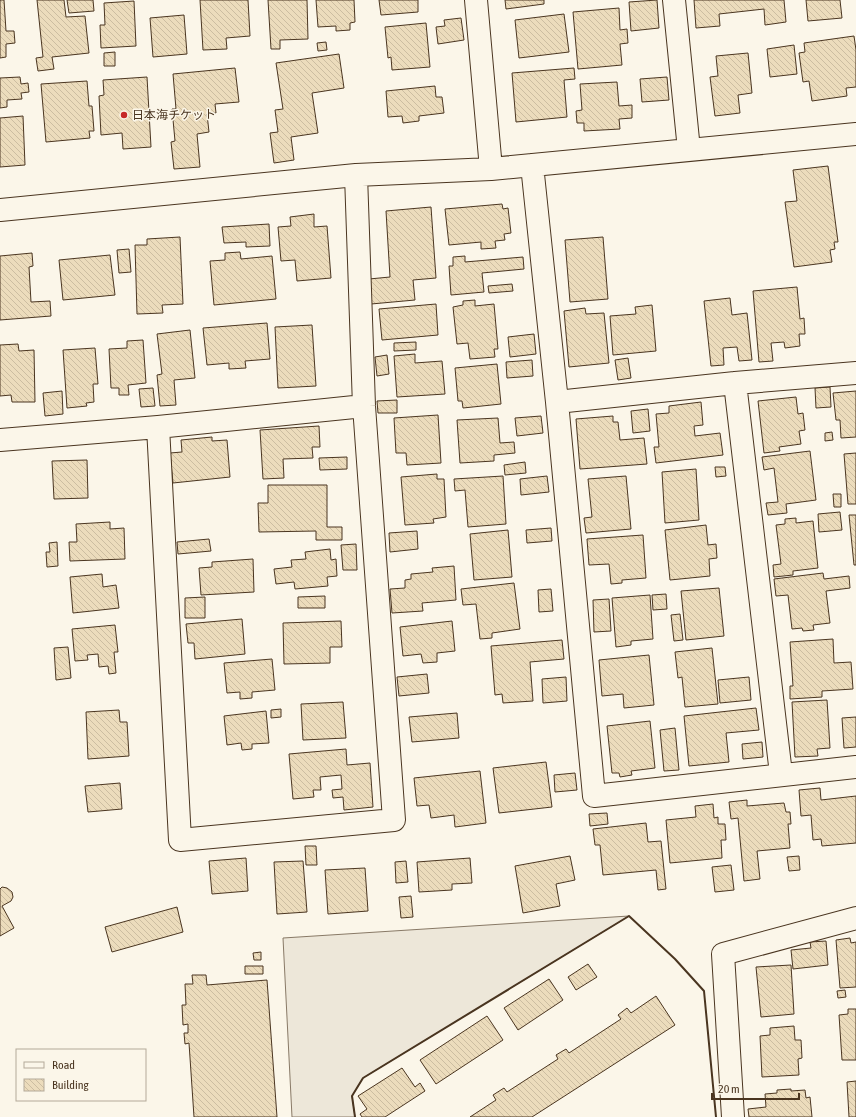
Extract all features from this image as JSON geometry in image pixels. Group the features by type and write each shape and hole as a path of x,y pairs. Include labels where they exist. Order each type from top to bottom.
{"street":[{"path":"476,0 491,169"},
{"path":"674,0 689,150"},
{"path":"0,210 356,175 491,169 856,134"},
{"path":"532,164 557,402 594,796 781,774 856,767"},
{"path":"158,427 180,840 394,820 364,406 356,175"},
{"path":"557,402 735,382 856,373"},
{"path":"735,382 781,774"},
{"path":"0,440 158,427 364,406"},
{"path":"733,1117 723,954 856,918"}],"shaded area":[{"path":"629,916 363,1078 352,1096 355,1117 292,1117 283,938"}],"building":[{"path":"0,0 4,0 6,31 14,31 15,43 6,44 6,57 0,58"},
{"path":"37,0 64,0 66,17 85,16 89,53 52,57 54,69 38,71 36,58 43,57"},
{"path":"67,0 93,0 94,11 69,13"},
{"path":"200,0 248,0 250,36 226,38 227,49 203,50"},
{"path":"268,0 307,0 308,39 280,40 280,49 271,49"},
{"path":"316,0 354,0 355,22 350,23 350,30 336,31 336,26 318,27"},
{"path":"379,0 418,0 418,12 381,15"},
{"path":"505,0 544,0 544,4 506,9"},
{"path":"657,0 659,28 631,31 629,2"},
{"path":"694,0 784,0 786,22 765,25 764,9 719,14 720,26 696,28"},
{"path":"806,0 840,0 842,18 808,21"},
{"path":"134,1 136,46 101,48 100,25 105,25 104,3"},
{"path":"619,8 620,30 627,29 628,43 620,44 622,65 578,69 573,12"},
{"path":"564,14 569,52 519,58 515,20"},
{"path":"184,15 187,54 153,57 150,18"},
{"path":"461,18 464,40 438,44 436,27 445,26 444,20"},
{"path":"426,23 430,67 392,70 391,57 388,58 385,27"},
{"path":"854,36 856,50 856,87 846,88 847,96 812,101 809,81 803,82 799,53 805,52 804,43"},
{"path":"326,42 327,50 318,51 317,43"},
{"path":"794,45 797,74 770,77 767,49"},
{"path":"115,52 115,66 104,66 104,53"},
{"path":"748,53 752,93 738,95 740,113 715,116 710,77 718,76 716,56"},
{"path":"339,54 344,88 312,93 318,133 291,137 294,160 274,163 270,133 278,132 275,110 283,109 276,63"},
{"path":"235,68 239,102 215,104 216,113 207,114 209,132 197,134 200,167 174,169 171,142 175,141 172,109 176,109 173,74"},
{"path":"574,68 575,79 564,80 567,117 516,122 512,73"},
{"path":"20,77 21,84 28,83 29,92 21,93 22,99 7,100 7,107 0,108 0,78"},
{"name":"日本海チケット","path":"147,77 151,147 123,149 122,133 101,135 99,96 104,95 103,80"},
{"path":"667,77 669,100 642,102 640,79"},
{"path":"87,81 89,106 92,106 94,131 89,131 90,138 46,142 41,84"},
{"path":"617,82 619,106 632,105 632,118 619,119 620,129 584,131 584,123 577,123 576,111 582,110 580,84"},
{"path":"435,86 436,97 442,97 444,113 419,116 419,121 403,123 402,116 388,117 386,91"},
{"path":"23,116 25,165 0,167 0,118"},
{"path":"828,166 838,242 834,242 835,249 830,250 832,262 794,267 785,202 797,201 793,170"},
{"path":"502,204 503,209 508,208 511,233 504,234 505,240 495,241 496,248 481,249 481,242 449,245 445,209"},
{"path":"431,207 436,278 413,280 415,300 371,304 369,279 390,277 386,211"},
{"path":"314,214 314,227 327,226 331,278 297,281 295,260 281,261 278,227 291,226 290,217"},
{"path":"269,224 270,246 246,247 246,242 224,243 222,227"},
{"path":"180,237 183,304 162,305 163,313 137,314 135,245 147,245 147,239"},
{"path":"603,237 608,299 570,302 565,240"},
{"path":"129,249 131,272 119,273 117,250"},
{"path":"240,252 241,259 272,256 276,299 214,305 210,261 225,260 225,253"},
{"path":"32,253 33,266 29,267 31,302 50,301 51,316 0,320 0,256"},
{"path":"110,255 115,295 63,300 59,260"},
{"path":"465,256 465,262 523,257 524,269 482,273 484,292 451,295 449,266 453,266 453,257"},
{"path":"512,284 513,291 489,293 488,286"},
{"path":"797,287 800,319 804,318 805,334 799,334 800,346 785,348 784,342 771,343 773,361 759,362 753,291"},
{"path":"730,298 732,315 747,313 752,360 739,361 737,347 723,348 724,365 711,366 704,301"},
{"path":"475,300 475,306 494,304 498,349 494,349 495,357 470,359 468,343 457,344 453,307 463,305 463,301"},
{"path":"436,304 438,335 382,340 379,309"},
{"path":"652,305 656,351 613,355 610,316 636,314 635,307"},
{"path":"585,308 586,314 604,313 609,363 569,367 564,311"},
{"path":"267,323 270,359 245,361 246,368 229,369 229,363 207,365 203,328"},
{"path":"312,325 316,386 278,388 275,327"},
{"path":"190,330 195,378 174,380 176,405 160,406 157,375 162,374 157,334"},
{"path":"534,334 536,354 510,357 508,337"},
{"path":"143,340 146,383 128,385 129,395 119,395 119,388 111,388 109,349 127,348 127,341"},
{"path":"416,342 416,350 394,351 394,343"},
{"path":"18,344 19,351 34,350 35,402 12,402 11,395 0,396 0,345"},
{"path":"95,348 98,384 93,384 94,402 86,403 87,406 67,408 63,350"},
{"path":"415,354 415,363 442,361 445,394 397,397 394,356"},
{"path":"387,355 389,374 377,376 375,357"},
{"path":"628,358 631,378 618,380 615,360"},
{"path":"532,360 533,376 507,378 506,362"},
{"path":"497,364 501,404 463,408 462,401 458,401 455,368"},
{"path":"830,387 831,407 816,408 815,388"},
{"path":"153,388 155,406 141,407 139,389"},
{"path":"62,391 63,414 45,416 43,393"},
{"path":"856,391 856,437 841,438 840,420 836,420 833,393"},
{"path":"796,397 798,414 803,413 805,430 799,431 801,444 779,447 780,451 764,453 758,401"},
{"path":"397,400 397,413 378,413 377,401"},
{"path":"701,402 703,425 694,426 695,436 720,433 723,455 656,463 654,447 659,447 656,414 669,413 669,406"},
{"path":"648,409 650,431 633,433 631,411"},
{"path":"438,415 441,463 407,465 406,453 396,453 394,418"},
{"path":"541,416 543,433 517,436 515,418"},
{"path":"613,416 613,422 618,422 620,440 644,438 647,464 580,469 576,419"},
{"path":"498,418 500,443 514,442 515,453 494,455 494,461 460,463 457,420"},
{"path":"319,426 320,447 312,447 313,458 283,459 284,478 263,479 260,430"},
{"path":"832,432 833,440 825,441 825,433"},
{"path":"212,437 212,441 227,440 230,477 173,483 170,453 182,452 181,440"},
{"path":"810,451 816,500 786,504 787,513 768,515 766,503 778,502 774,468 764,470 762,457"},
{"path":"856,453 856,504 848,504 844,454"},
{"path":"347,457 347,469 320,470 319,458"},
{"path":"87,460 88,498 54,499 52,461"},
{"path":"525,462 526,473 505,475 504,465"},
{"path":"715,467 725,467 726,476 716,477"},
{"path":"696,469 699,520 665,523 662,472"},
{"path":"437,474 437,479 444,479 446,517 433,519 434,523 405,525 401,477"},
{"path":"503,476 506,524 468,527 465,490 455,491 454,479"},
{"path":"547,476 549,492 521,495 520,479"},
{"path":"626,476 631,529 586,533 584,518 592,517 588,479"},
{"path":"268,485 327,485 327,527 342,527 342,540 316,540 316,531 259,532 258,503 268,503"},
{"path":"833,494 841,494 841,507 834,507"},
{"path":"840,512 842,530 819,532 818,514"},
{"path":"849,515 856,515 856,565 854,565"},
{"path":"796,518 796,523 813,521 818,568 793,571 793,575 774,577 773,565 781,564 776,525 785,524 785,519"},
{"path":"110,522 110,529 124,528 125,559 70,561 69,542 77,542 76,524"},
{"path":"706,525 708,545 716,544 717,558 709,559 710,576 670,580 665,530"},
{"path":"551,528 552,541 527,543 526,530"},
{"path":"508,530 512,577 474,580 470,534"},
{"path":"417,531 418,549 390,552 389,533"},
{"path":"643,535 646,578 622,580 622,583 611,584 609,564 589,565 587,539"},
{"path":"209,539 211,551 178,554 177,542"},
{"path":"57,542 58,566 47,567 46,552 50,552 49,543"},
{"path":"356,544 357,570 343,570 341,545"},
{"path":"330,549 331,560 336,559 337,576 327,577 328,586 295,589 294,582 276,584 274,569 292,567 291,560 306,559 305,552"},
{"path":"253,559 254,592 201,595 199,568 212,567 212,562"},
{"path":"454,566 456,600 422,603 423,611 392,613 390,589 405,588 405,580 411,579 411,574 433,572 432,568"},
{"path":"823,573 824,579 849,576 850,588 826,591 830,623 813,625 814,630 803,631 802,628 792,629 788,595 776,596 774,579"},
{"path":"102,574 103,587 116,585 119,608 73,613 70,577"},
{"path":"514,583 520,629 492,633 492,638 480,639 476,604 463,605 461,589"},
{"path":"719,588 724,636 686,640 681,591"},
{"path":"551,589 553,611 539,612 538,590"},
{"path":"666,594 667,609 653,610 652,595"},
{"path":"650,595 653,639 631,641 631,645 616,647 612,598"},
{"path":"325,596 325,608 298,608 298,597"},
{"path":"205,597 205,618 185,618 185,598"},
{"path":"609,599 611,631 594,632 593,600"},
{"path":"680,614 683,640 674,641 671,615"},
{"path":"242,619 245,654 195,659 194,643 188,643 186,624"},
{"path":"341,621 342,647 330,647 330,663 284,664 283,623"},
{"path":"452,621 455,651 437,653 437,662 423,663 421,654 403,656 400,627"},
{"path":"115,625 118,652 114,652 116,673 109,674 108,666 99,667 98,654 87,655 88,660 75,661 72,629"},
{"path":"833,639 834,663 851,662 853,689 822,691 822,697 790,699 790,686 793,686 790,642"},
{"path":"562,640 564,659 530,662 533,701 503,703 502,694 495,695 491,646"},
{"path":"68,647 71,678 56,680 54,648"},
{"path":"712,648 718,704 685,707 682,677 678,678 675,652"},
{"path":"649,655 654,705 624,708 623,694 602,696 599,660"},
{"path":"272,659 275,690 252,692 252,698 240,699 240,692 227,693 224,663"},
{"path":"427,674 429,693 399,696 397,677"},
{"path":"566,677 567,701 543,703 542,679"},
{"path":"749,677 751,700 720,703 718,680"},
{"path":"827,700 830,748 817,749 818,756 795,757 792,702"},
{"path":"343,702 346,738 303,740 301,704"},
{"path":"756,708 759,730 726,733 729,762 689,766 684,716"},
{"path":"281,709 281,717 271,718 271,710"},
{"path":"119,710 120,722 127,722 129,756 88,759 86,712"},
{"path":"266,711 269,743 252,744 252,749 242,750 241,743 227,745 224,716"},
{"path":"457,713 459,738 412,742 409,717"},
{"path":"856,717 856,747 844,748 842,718"},
{"path":"650,721 655,768 631,771 632,775 620,777 619,773 612,773 607,726"},
{"path":"675,728 679,770 664,771 660,730"},
{"path":"762,742 763,757 743,759 742,744"},
{"path":"346,749 347,765 370,763 373,807 344,810 343,797 333,798 332,790 342,789 341,775 320,777 321,790 313,790 314,797 293,799 289,754"},
{"path":"546,762 552,807 499,813 493,768"},
{"path":"480,771 486,823 455,827 454,815 431,818 429,805 417,806 414,778"},
{"path":"575,773 577,790 555,792 554,775"},
{"path":"120,783 122,809 88,812 85,786"},
{"path":"820,788 821,800 856,796 856,843 822,846 821,839 813,840 811,815 801,816 799,790"},
{"path":"747,800 747,806 784,803 786,812 790,812 791,824 788,824 790,848 757,851 760,879 744,881 738,818 731,819 729,802"},
{"path":"713,804 714,818 718,817 718,824 725,824 726,840 721,840 722,858 670,863 666,820 696,817 695,806"},
{"path":"607,813 608,824 590,826 589,814"},
{"path":"646,823 648,842 661,841 666,889 658,890 656,870 603,875 600,845 595,845 593,829"},
{"path":"305,846 316,846 317,865 306,865"},
{"path":"570,856 575,880 556,884 560,906 523,913 515,866"},
{"path":"799,856 800,870 789,871 787,857"},
{"path":"246,858 248,891 212,894 209,861"},
{"path":"470,858 472,883 452,884 452,890 419,892 417,862"},
{"path":"303,861 307,912 277,914 274,862"},
{"path":"406,861 408,882 396,883 395,862"},
{"path":"731,865 734,890 715,892 712,867"},
{"path":"365,868 368,911 328,914 325,870"},
{"path":"2,887 7,888 12,892 13,897 11,901 2,906 14,928 0,936 0,889"},
{"path":"411,896 413,917 401,918 399,897"},
{"path":"177,907 183,932 112,952 105,927"},
{"path":"850,938 851,943 856,942 856,987 840,988 836,940"},
{"path":"826,941 828,965 793,969 791,950 811,948 810,942"},
{"path":"261,952 261,960 254,960 253,953"},
{"path":"588,964 597,977 576,990 568,977"},
{"path":"791,965 794,1014 761,1017 756,967"},
{"path":"245,966 263,966 263,974 245,974"},
{"path":"192,975 206,975 207,985 267,980 277,1117 194,1117 189,1043 185,1044 184,1033 188,1033 188,1024 183,1025 182,1005 186,1005 185,984 193,984"},
{"path":"549,979 563,1000 518,1030 504,1008"},
{"path":"845,990 846,997 838,998 837,991"},
{"path":"656,996 675,1025 532,1117 470,1117 496,1100 493,1095 504,1088 507,1092 558,1059 556,1055 566,1049 569,1053 621,1019 618,1015 627,1008 631,1013"},
{"path":"848,1009 856,1009 856,1060 842,1060 839,1015 848,1014"},
{"path":"487,1016 503,1040 436,1084 420,1060"},
{"path":"794,1026 795,1040 801,1040 802,1058 798,1059 799,1075 762,1077 760,1036 770,1035 770,1028"},
{"path":"402,1068 415,1087 420,1083 425,1091 385,1117 362,1117 360,1114 367,1109 358,1096"},
{"path":"856,1081 856,1117 849,1117 847,1082"},
{"path":"791,1089 791,1091 805,1090 806,1098 810,1097 812,1117 749,1117 748,1109 766,1107 765,1094 777,1093 777,1090"}],"wall":[{"path":"355,1117 352,1096 363,1078 629,916 675,959 704,991 716,1117"}],"place":[{"name":"日本海チケット","path":"124,115"}]}
